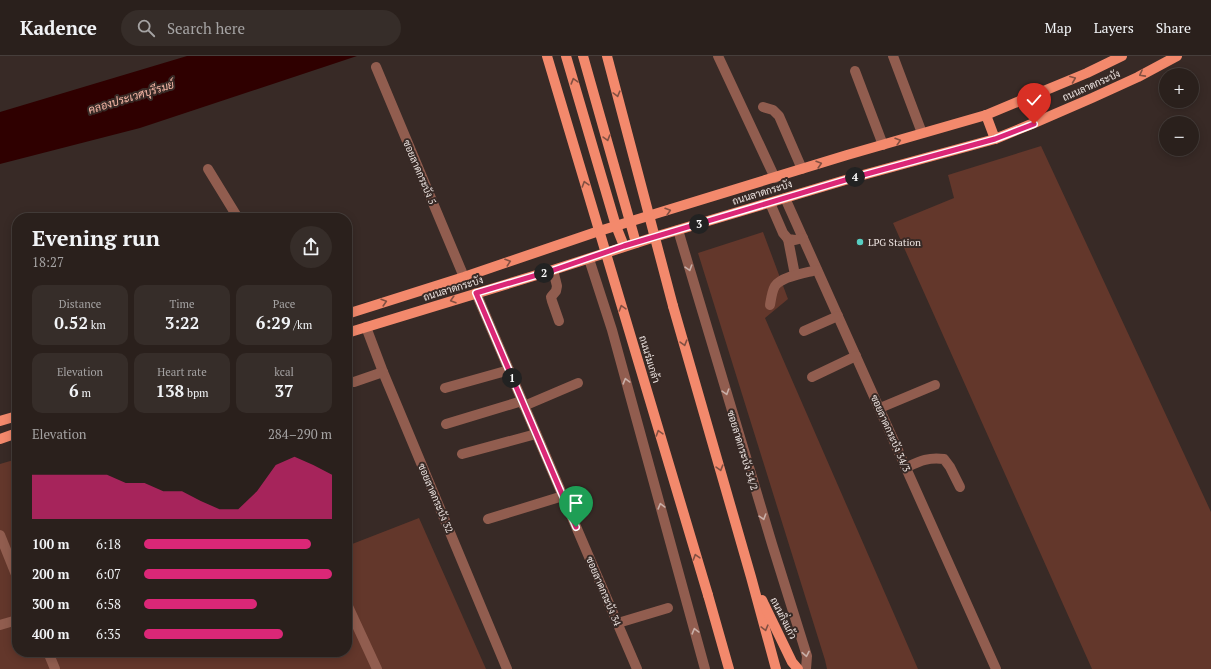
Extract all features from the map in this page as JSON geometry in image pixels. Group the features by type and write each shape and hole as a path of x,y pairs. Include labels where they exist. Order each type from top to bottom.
{"main road":[{"name":"ถนนร่มเกล้า","path":"547,56 729,669"},
{"path":"566,56 616,226 624,246"},
{"path":"583,56 636,243"},
{"path":"608,56 673,306 776,669"},
{"name":"ถนนลาดกระบัง","path":"352,312 616,226 986,115 1087,73 1122,56"},
{"name":"ถนนลาดกระบัง","path":"352,331 554,270 624,246 852,178 995,139 1034,124 1138,77 1176,56"},
{"path":"986,115 995,139"},
{"path":"0,421 12,417"},
{"path":"0,439 12,435"},
{"name":"ถนนกิ่งแก้ว","path":"751,577 792,662 798,669"}],"street":[{"path":"718,56 774,178"},
{"path":"893,56 922,133"},
{"name":"ซอยลาดกระบัง 5","path":"376,67 464,277"},
{"path":"855,70 883,145"},
{"path":"764,107 773,110 779,116 802,169"},
{"path":"208,169 235,213"},
{"name":"ซอยลาดกระบัง 34/3","path":"785,198 907,467 996,669"},
{"path":"770,203 783,233 788,239 795,275"},
{"name":"ซอยลาดกระบัง 34/2","path":"678,230 807,656 806,669"},
{"path":"788,239 795,240 803,238"},
{"path":"589,259 612,330 705,669"},
{"path":"554,270 557,286 556,291 551,297 559,321"},
{"path":"770,305 775,287 780,281 795,275 817,270"},
{"name":"ซอยลาดกระบัง 34","path":"476,293 637,669"},
{"path":"804,330 838,316"},
{"name":"ซอยลาดกระบัง 32","path":"366,327 383,372 507,669"},
{"path":"812,377 856,356"},
{"path":"444,388 508,370"},
{"path":"354,382 383,372"},
{"path":"446,424 523,404 578,383"},
{"path":"880,408 935,385"},
{"path":"462,454 536,434"},
{"path":"907,467 924,459 944,459 950,467 960,487"},
{"path":"488,519 563,496"},
{"path":"0,535 12,564"},
{"path":"618,623 668,608"},
{"path":"352,615 377,669"},
{"path":"0,625 12,621"},
{"path":"50,657 55,669"}],"shaded area":[{"path":"1041,146 1211,512 1211,669 1092,669 893,223 954,198 948,175"},
{"path":"763,232 788,299 765,318 918,669 827,669 698,253"},
{"path":"12,460 12,657 352,657 352,544 419,518 486,669 0,669 0,464"}],"water":[{"name":"คลองประเวศบุรีรมย์","path":"187,56 357,56 140,128 0,164 0,112"}],"place":[{"name":"LPG Station","path":"860,242"}],"route":[{"path":"576,527 476,293 589,259 624,246 852,178 995,139 1034,124"}]}
